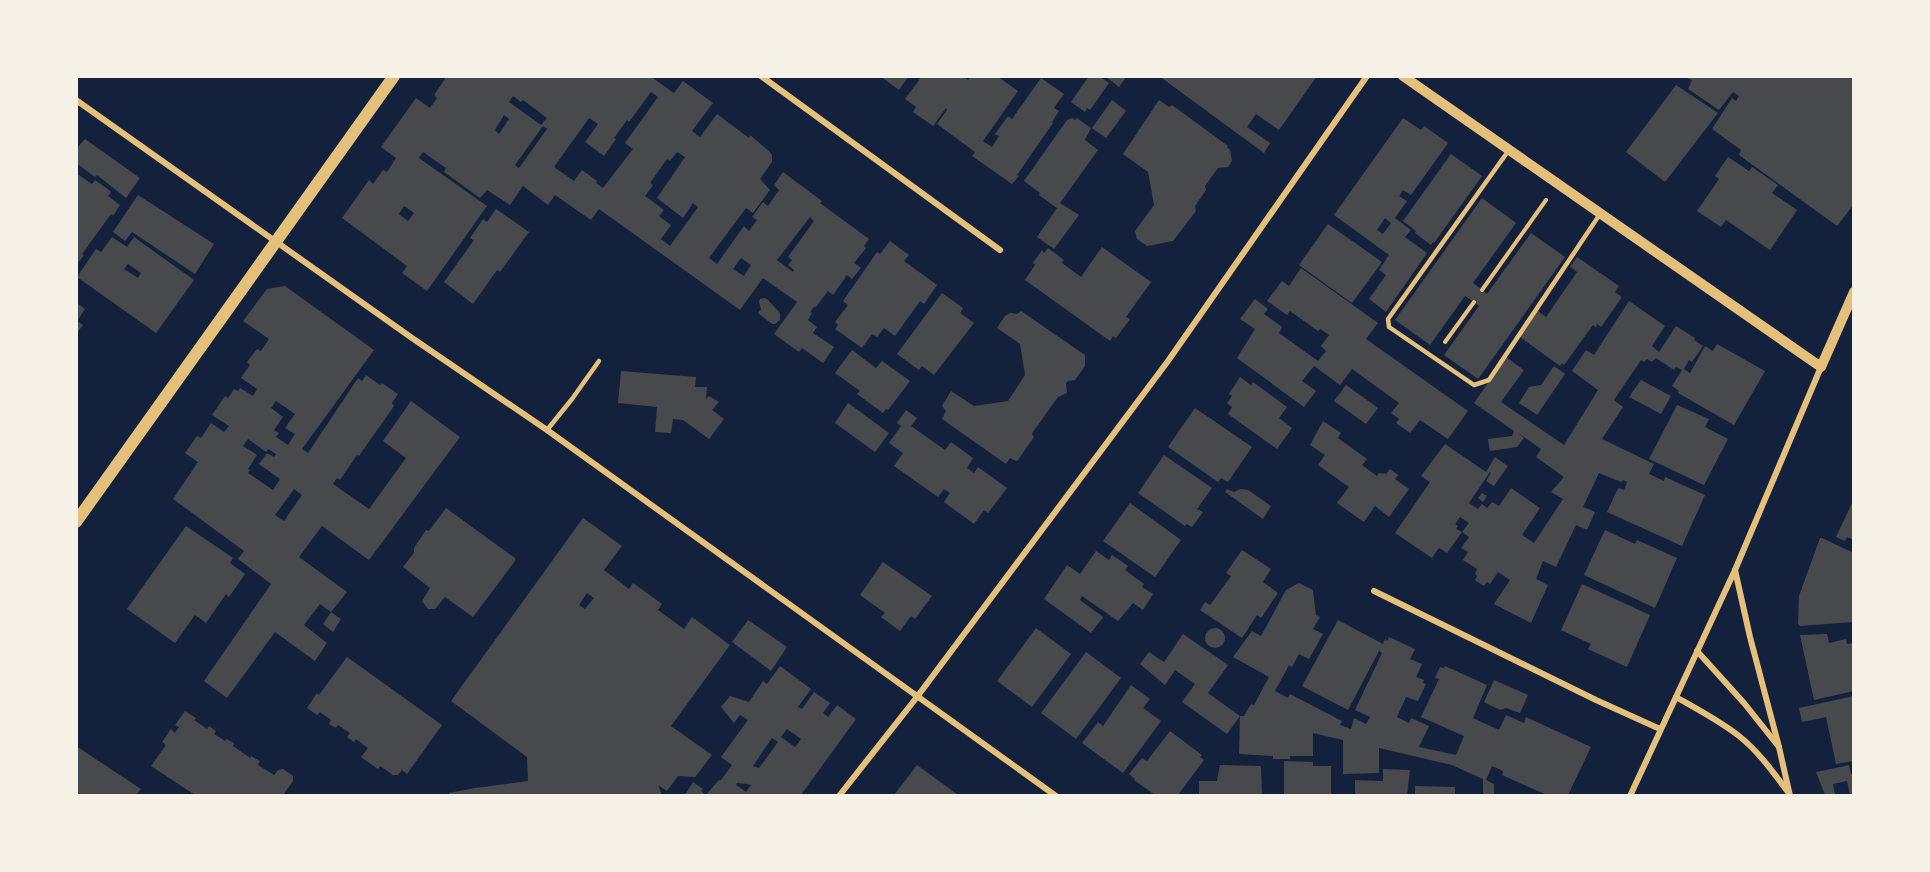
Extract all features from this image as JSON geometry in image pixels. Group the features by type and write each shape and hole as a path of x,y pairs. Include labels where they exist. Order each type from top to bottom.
{"main road":[{"path":"76,522 394,76"}],"street":[{"path":"761,76 1000,250"},
{"path":"839,795 917,697 1168,361 1367,76"},
{"path":"1403,76 1821,367"},
{"path":"76,100 233,213 277,241 412,338 547,430 1056,795"},
{"path":"1630,795 1735,570 1854,292"},
{"path":"1735,570 1790,795"},
{"path":"1374,591 1660,729"},
{"path":"1697,651 1744,703 1779,747"},
{"path":"1676,697 1717,720 1740,737 1759,754 1790,795"}],"lane":[{"path":"1509,150 1388,319 1389,327 1474,385 1489,380 1600,214"},
{"path":"547,430 599,361"}],"path":[{"path":"1482,290 1557,184"},
{"path":"1434,358 1474,302"}],"building":[{"path":"447,76 650,76 674,93 683,81 713,103 692,131 700,137 717,114 749,138 750,135 772,155 772,162 760,179 770,190 753,213 746,208 709,258 717,264 744,226 749,231 757,220 752,217 763,202 768,206 779,190 774,185 783,172 869,239 864,246 866,248 854,263 861,268 852,279 847,275 833,295 828,291 810,312 812,313 808,320 817,327 813,333 834,347 823,363 802,348 799,352 774,334 797,302 763,278 740,310 599,209 591,220 555,195 548,205 523,186 510,205 487,190 480,198 444,172 446,168 423,152 419,158 487,206 427,291 402,273 407,266 342,218 369,180 373,184 383,170 387,172 396,158 381,147 416,98 430,108 437,98 434,95","holes":["651,92 658,97 625,143 633,149 603,188 582,170 574,181 554,167 589,118 598,124 585,142 604,156 627,120 629,122","513,96 521,102 523,100 547,118 541,125 509,102","504,115 509,119 499,134 495,130","543,126 547,129 519,168 515,165","677,152 685,157 657,198 683,218 693,203 698,207 670,246 661,239 671,225 659,216 664,210 645,196 653,185 650,183 667,159 670,161","404,206 414,213 408,221 399,214","810,217 814,221 788,257 792,260 788,265 794,270 793,272 777,260","741,258 751,265 744,276 733,269"]},
{"path":"880,76 909,76 899,90"},
{"path":"922,76 963,76 968,80 971,76 997,76 1018,91 983,141 992,147 999,136 995,134 1008,116 1012,119 1041,78 1064,94 1054,108 1059,111 1053,123 1012,184 972,156 975,152 937,124 947,110 946,108 933,126 913,112 916,107 905,99"},
{"path":"1089,76 1099,76 1109,83 1090,110 1087,108 1085,112 1071,102"},
{"path":"1105,76 1127,76 1119,87"},
{"path":"1159,76 1317,76 1279,130 1256,114 1247,127 1270,143 1264,153"},
{"path":"1682,76 1854,76 1854,204 1837,226 1739,155 1741,150 1712,129 1732,98 1736,101 1739,96 1733,92 1719,110 1688,89 1692,80"},
{"path":"1676,85 1718,113 1665,182 1626,152"},
{"path":"1112,100 1126,111 1106,138 1092,128"},
{"path":"1159,100 1169,107 1172,105 1228,146 1232,161 1228,167 1218,168 1205,186 1206,190 1195,206 1196,211 1173,241 1147,246 1137,239 1135,231 1154,205 1148,172 1123,154"},
{"path":"1072,118 1075,120 1077,118 1091,128 1085,140 1098,150 1060,203 1079,215 1054,249 1037,237 1057,208 1024,181 1067,120"},
{"path":"1403,118 1421,130 1424,126 1448,143 1411,195 1403,190 1399,196 1407,201 1395,218 1411,230 1405,237 1427,253 1386,312 1369,299 1386,275 1379,270 1389,255 1334,215","holes":["1385,218 1391,223 1383,234 1377,230"]},
{"path":"85,139 140,178 126,198 97,175 95,177 76,163 76,149"},
{"path":"1451,154 1482,176 1431,245 1403,221"},
{"path":"1728,157 1749,171 1752,167 1778,185 1772,193 1797,210 1770,250 1726,220 1721,227 1697,211 1719,179 1715,176"},
{"path":"76,173 92,184 95,180 109,190 111,192 108,196 120,205 113,216 111,214 76,265"},
{"path":"138,195 214,244 195,274 132,232 125,241 113,232"},
{"path":"1482,198 1516,223 1473,283 1487,294 1531,233 1565,257 1478,379 1444,355 1479,306 1474,302 1465,296 1430,345 1395,320"},
{"path":"496,209 529,232 500,272 497,270 473,304 444,282 474,240 470,238 483,219 487,222"},
{"path":"1328,224 1382,262 1352,303 1299,265"},
{"path":"112,237 127,247 134,237 194,280 156,333 77,277 96,249 101,252","holes":["128,264 141,273 138,278 124,269"]},
{"path":"890,241 909,255 904,261 937,285 924,304 920,301 895,336 884,328 877,337 872,334 862,348 835,329 838,325 835,322 848,305 843,301 877,252 880,254"},
{"path":"1102,247 1151,282 1126,317 1130,319 1116,338 1113,336 1110,341 1025,280 1042,250 1044,253 1048,248 1064,260 1062,263 1081,277"},
{"path":"1577,257 1619,286 1615,292 1622,297 1601,327 1597,324 1596,327 1593,325 1564,365 1562,363 1560,366 1520,337 1538,311 1546,317 1577,272 1570,267"},
{"path":"1301,268 1378,323 1366,339 1468,411 1448,439 1420,420 1410,433 1396,423 1399,419 1391,413 1399,403 1352,369 1340,385 1314,366 1302,381 1316,391 1304,407 1237,358 1255,329 1240,319 1255,299 1268,309 1264,314 1282,327 1279,333 1318,361 1326,351 1321,346 1329,335 1320,329 1318,331 1290,311 1287,315 1267,301 1282,281 1289,286"},
{"path":"285,286 374,350 302,449 308,453 358,378 362,381 366,375 398,394 392,403 394,406 359,456 357,455 340,480 337,478 333,484 369,509 406,458 383,441 411,401 460,437 369,560 322,526 299,557 347,592 331,612 320,604 304,625 327,643 315,661 275,632 227,698 204,681 271,584 238,559 244,551 173,499 198,462 185,453 197,436 201,438 211,423 224,432 229,426 212,415 225,396 228,398 234,389 238,391 240,388 253,396 257,389 241,378 250,365 247,362 257,349 261,351 269,339 243,321 267,289","holes":["276,401 295,414 285,428 295,434 288,445 276,437 279,433 274,430 283,417 271,408","248,439 266,452 268,449 276,454 274,457 267,453 259,464 280,479 273,490 248,473 257,455 243,446","294,489 302,495 284,521 275,515"]},
{"path":"942,293 963,308 960,313 974,323 934,375 922,366 919,370 897,354"},
{"path":"764,298 780,313 780,320 775,324 758,313 761,309 760,299"},
{"path":"1629,301 1665,326 1652,346 1659,352 1676,326 1703,346 1692,362 1689,360 1684,369 1690,373 1705,346 1713,351 1717,344 1765,371 1734,425 1678,393 1679,391 1672,386 1682,370 1676,367 1674,370 1656,358 1652,362 1647,359 1644,362 1641,360 1614,400 1623,407 1602,439 1654,464 1649,474 1664,481 1665,477 1705,495 1682,546 1607,512 1617,490 1619,488 1624,490 1627,482 1623,480 1621,482 1599,473 1583,507 1595,512 1587,530 1576,525 1556,567 1543,561 1536,579 1548,585 1531,623 1494,604 1510,580 1498,572 1490,584 1487,582 1484,586 1475,580 1477,569 1463,560 1468,552 1461,548 1469,537 1462,532 1447,553 1439,548 1432,558 1395,533 1430,482 1421,476 1445,444 1486,472 1495,457 1508,466 1494,486 1486,481 1490,472 1469,503 1478,509 1482,504 1487,508 1492,502 1499,506 1511,488 1540,508 1522,535 1534,543 1563,499 1551,492 1564,477 1536,457 1541,449 1517,432 1524,438 1517,447 1490,451 1488,439 1512,436 1514,431 1474,403 1506,357 1524,370 1501,402 1564,445 1598,390 1572,371 1586,350 1594,355","holes":["1460,517 1469,523 1462,532 1456,529 1458,526 1455,524"]},
{"path":"76,302 85,309 77,321 83,325 76,334"},
{"path":"1021,311 1085,355 1085,366 1075,380 1066,383 1067,393 1058,397 1033,432 1034,437 1018,460 1010,458 1006,464 942,419 946,411 942,406 951,391 974,406 1008,401 1025,375 1020,344 997,328 1005,316"},
{"path":"852,350 876,368 882,361 910,381 888,410 886,409 883,413 857,394 860,391 835,373"},
{"path":"1554,366 1565,374 1537,415 1519,403 1529,387 1541,385"},
{"path":"621,371 696,377 695,387 707,387 706,399 709,396 719,402 712,410 724,419 709,439 683,420 673,419 671,433 655,432 657,407 618,403"},
{"path":"1240,377 1251,385 1253,382 1287,407 1279,418 1292,428 1277,449 1228,414 1232,407 1227,403 1232,396 1229,394"},
{"path":"1641,380 1671,396 1661,414 1629,397"},
{"path":"1346,385 1378,408 1366,424 1334,401"},
{"path":"848,403 889,433 875,452 835,423"},
{"path":"1677,405 1709,419 1705,427 1728,439 1704,485 1649,459"},
{"path":"1195,408 1252,447 1228,482 1221,478 1218,482 1168,447"},
{"path":"906,410 917,418 911,426 945,450 951,442 973,458 967,468 974,473 978,467 1007,488 988,513 984,510 974,524 944,502 950,493 944,489 938,497 894,466 903,453 889,443 901,426 897,423"},
{"path":"1323,421 1341,433 1338,438 1367,459 1362,465 1377,476 1379,473 1386,474 1390,469 1398,475 1395,479 1409,489 1389,517 1375,506 1364,522 1337,503 1349,487 1318,465 1325,455 1310,445"},
{"path":"1164,455 1212,488 1197,509 1203,512 1192,527 1187,524 1185,526 1138,493"},
{"path":"1227,489 1234,492 1241,489 1248,490 1271,506 1263,519 1225,492"},
{"path":"1482,493 1487,496 1483,502 1478,498"},
{"path":"1854,499 1854,540 1847,537 1845,541 1836,537"},
{"path":"1130,503 1181,540 1155,577 1103,541"},
{"path":"446,508 515,558 473,617 445,597 435,609 428,609 422,601 430,588 403,567 414,553 414,548 426,530 429,531"},
{"path":"583,518 622,546 604,570 629,589 633,583 662,604 658,610 684,629 692,617 730,645 671,726 712,755 695,777 678,776 667,791 658,785 662,795 450,795 449,793 475,788 528,781 527,757 451,701","holes":["587,593 594,598 585,609 579,605"]},
{"path":"186,526 233,558 230,563 245,574 229,597 226,594 206,623 195,615 175,643 127,609"},
{"path":"1605,530 1635,544 1637,540 1677,558 1655,608 1584,575"},
{"path":"1820,538 1854,553 1854,622 1800,626 1798,624 1799,596"},
{"path":"1242,550 1271,569 1263,582 1278,593 1261,618 1257,615 1242,638 1200,610 1205,602 1210,605 1231,576 1226,573"},
{"path":"1096,551 1109,560 1112,555 1128,566 1125,570 1144,584 1142,587 1153,594 1143,610 1133,603 1118,621 1082,596 1080,600 1103,617 1091,633 1044,599 1067,565 1080,574"},
{"path":"883,562 932,596 915,619 911,616 900,631 881,617 885,613 860,595"},
{"path":"1299,583 1313,590 1316,615 1320,617 1313,629 1323,634 1309,659 1299,654 1292,667 1289,665 1275,691 1288,698 1290,694 1342,721 1340,725 1351,729 1354,718 1366,724 1370,717 1355,710 1382,653 1379,651 1348,710 1302,686 1338,620 1383,644 1389,637 1415,649 1410,659 1422,664 1416,677 1424,680 1423,683 1426,684 1418,701 1406,697 1397,717 1409,723 1411,718 1429,726 1419,747 1456,755 1464,736 1421,717 1439,679 1435,678 1440,667 1445,666 1487,685 1473,718 1499,730 1506,715 1524,723 1526,717 1591,747 1568,795 1547,795 1502,775 1503,771 1492,766 1486,780 1494,784 1494,795 1483,795 1483,779 1452,765 1379,748 1379,773 1343,774 1343,740 1313,733 1313,756 1273,759 1273,756 1239,754 1240,716 1244,716 1251,704 1254,705 1269,677 1233,657 1252,631 1261,636 1286,590"},
{"path":"1582,584 1650,615 1627,667 1588,649 1591,644 1561,630"},
{"path":"331,612 341,619 333,632 323,624"},
{"path":"748,620 787,647 771,671 732,642"},
{"path":"1036,628 1071,654 1032,707 997,681"},
{"path":"1215,628 1222,631 1225,638 1222,645 1215,648 1208,645 1205,638 1208,631"},
{"path":"1183,634 1228,665 1208,693 1240,716 1227,734 1182,702 1195,684 1175,670 1165,685 1140,664 1149,652 1164,662"},
{"path":"1827,634 1829,643 1846,639 1847,644 1854,643 1854,691 1814,700 1800,635"},
{"path":"1086,652 1121,678 1076,739 1041,713"},
{"path":"347,657 442,725 407,774 402,770 398,775 393,775 380,766 378,769 361,757 368,748 356,739 354,742 347,737 350,733 338,725 336,728 329,724 331,720 320,712 317,715 307,708"},
{"path":"780,666 811,689 798,707 802,709 814,692 830,703 823,713 828,717 837,705 856,719 801,795 706,795 732,765 721,757 748,720 740,715 734,723 721,707 730,696 749,702 763,681 767,684","holes":["787,729 801,739 795,747 781,737","772,738 778,742 759,768 753,766","737,783 751,785 746,792 736,785"]},
{"path":"1494,680 1528,695 1520,713 1506,708 1500,710 1484,702"},
{"path":"1131,685 1150,699 1143,708 1161,721 1123,773 1082,743 1098,722 1103,726"},
{"path":"1854,696 1854,761 1836,764 1826,717 1802,722 1799,708"},
{"path":"185,711 207,729 209,726 216,731 214,734 225,741 227,739 234,743 233,746 250,758 251,756 260,761 258,765 274,775 278,770 283,769 293,776 293,781 283,795 195,795 151,766 166,745 162,742 171,729 175,733 179,727 175,725"},
{"path":"1170,731 1202,755 1200,757 1204,760 1178,795 1155,795 1129,774 1142,758 1147,761"},
{"path":"76,746 141,789 136,795 76,795"},
{"path":"1284,761 1313,762 1313,766 1331,766 1331,795 1284,795"},
{"path":"917,765 958,795 894,795"},
{"path":"1220,765 1261,766 1262,795 1199,795 1199,781 1217,781"},
{"path":"1849,765 1851,774 1854,773 1854,795 1850,795 1847,781 1833,784 1835,795 1825,795 1816,772"},
{"path":"1383,769 1410,770 1407,795 1355,795 1355,780 1383,781"},
{"path":"693,782 703,789 701,791 706,795 685,795"},
{"path":"1415,786 1455,787 1455,795 1415,795"}]}
